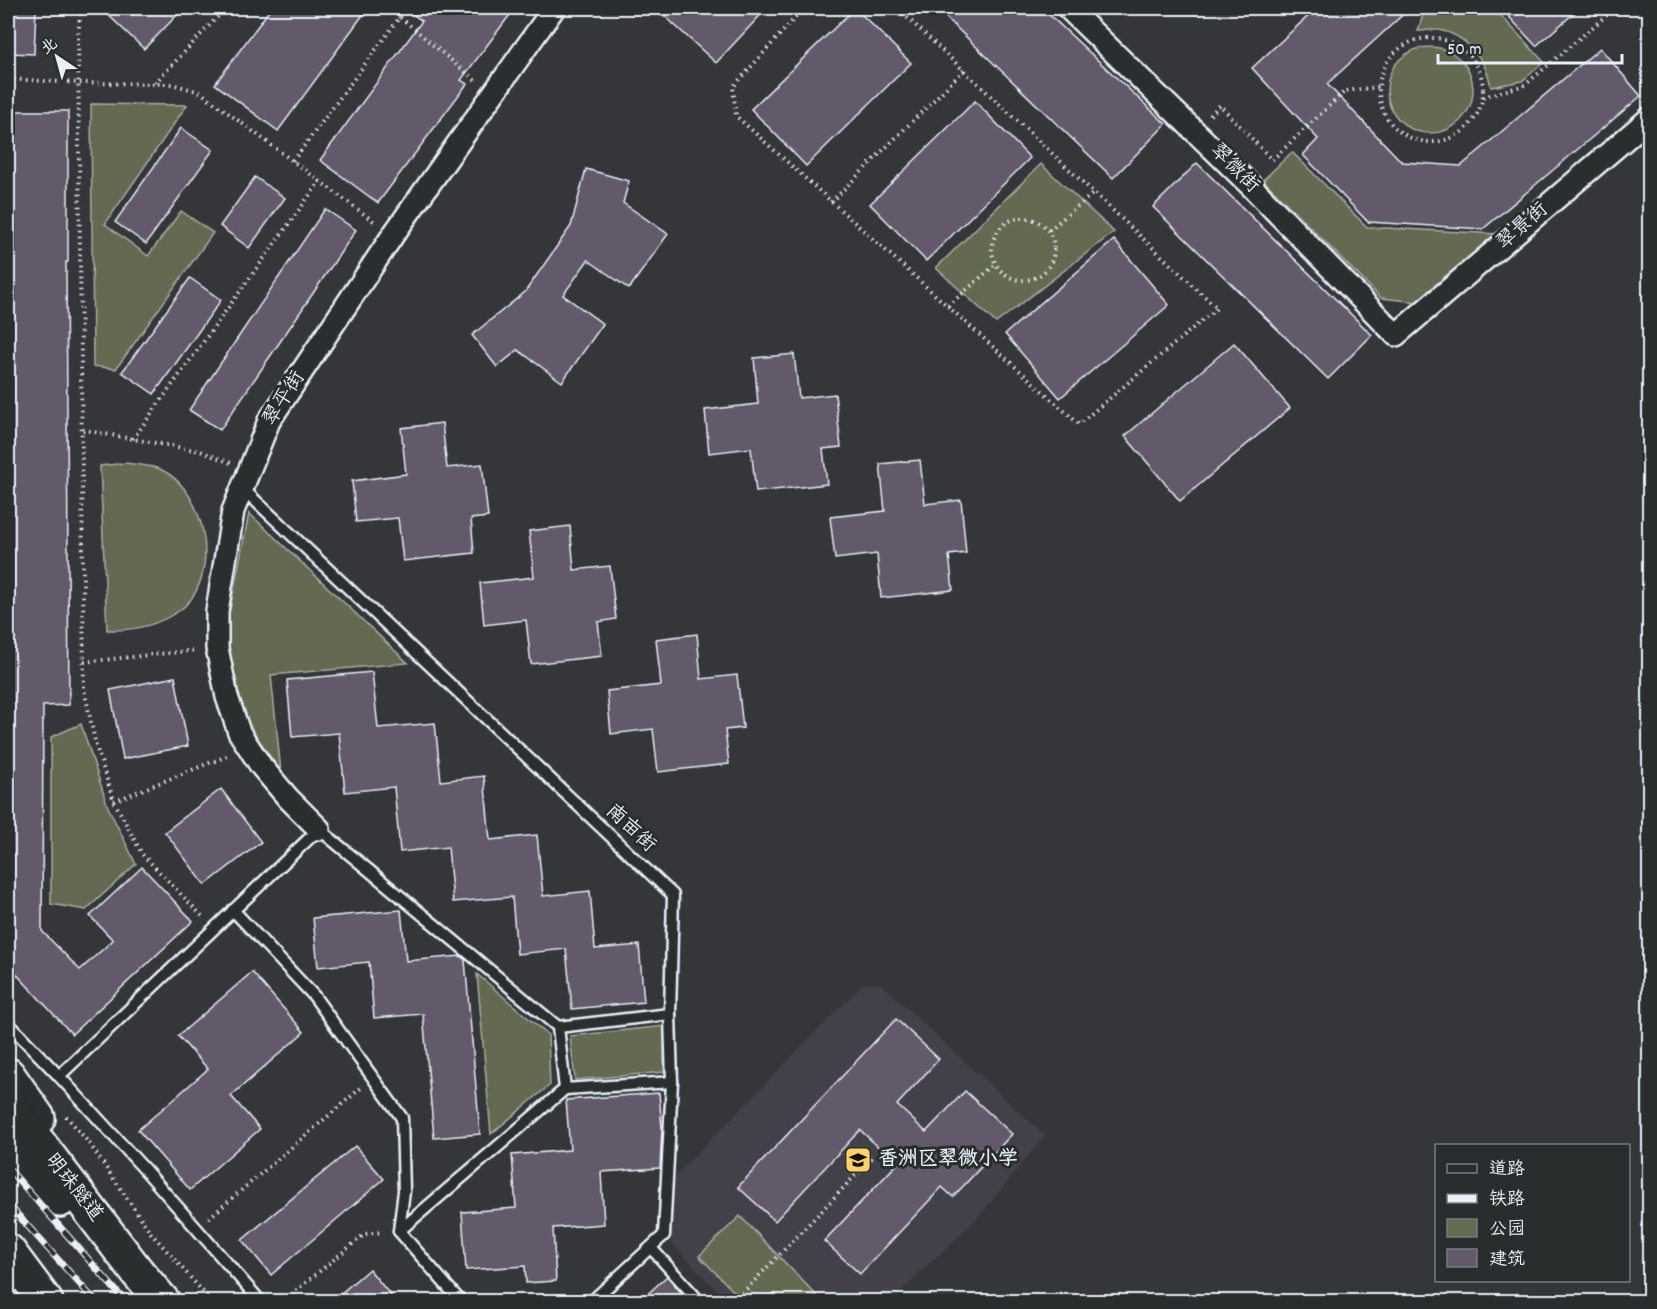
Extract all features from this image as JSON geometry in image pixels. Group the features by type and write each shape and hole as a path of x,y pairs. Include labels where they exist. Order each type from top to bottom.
{"highway":[{"path":"8,1075 59,1149 138,1273"},
{"name":"明珠隧道","path":"8,1103 138,1273"},
{"path":"8,1147 65,1205 138,1273 163,1302"},
{"path":"8,1251 46,1302"},
{"path":"8,1289 20,1302"}],"street":[{"name":"翠平街","path":"319,829 288,798 261,766 239,732 227,697 217,648 217,611 233,511 269,421 393,235 554,8"},
{"name":"翠微街","path":"1068,8 1250,184 1396,335"},
{"name":"翠景街","path":"1396,335 1650,118"}],"lane":[{"name":"南亩街","path":"246,479 673,895 670,1014 672,1082 664,1235 591,1302"},
{"path":"59,1076 319,829 558,1027 565,1089"},
{"path":"233,910 314,996 402,1118 404,1191 399,1231 461,1302"},
{"path":"558,1027 670,1014"},
{"path":"8,1023 197,1228 261,1302"},
{"path":"399,1231 565,1089 672,1082"},
{"path":"651,1248 700,1302"}],"path":[{"path":"81,8 78,35 84,689 96,746 114,801 142,854 214,928"},
{"path":"154,84 226,8"},
{"path":"390,8 492,95"},
{"path":"804,8 733,87 736,116 1079,424 1217,308 897,8"},
{"path":"1483,97 1525,85 1616,8"},
{"path":"293,161 400,17"},
{"path":"1420,38 1437,38 1453,42 1467,51 1478,65 1483,80 1483,97 1478,114 1468,128 1453,138 1436,143 1418,141 1401,133 1388,121 1381,105 1378,87 1391,55 1420,38"},
{"path":"831,202 964,70"},
{"path":"8,79 80,83 172,84 200,92 393,235"},
{"path":"1194,130 1220,105 1272,160 1345,91 1378,87"},
{"path":"133,439 320,181"},
{"path":"1048,230 1095,192"},
{"path":"1021,218 1032,219 1041,223 1048,230 1053,239 1053,260 1040,275 1021,280 1011,278 996,264 993,244 1002,226 1021,218"},
{"path":"948,306 996,264"},
{"path":"83,430 200,451 246,479"},
{"path":"84,662 217,648"},
{"path":"114,801 248,747"},
{"path":"197,1228 373,1078"},
{"path":"60,1109 89,1143 151,1233 212,1302"},
{"path":"734,1302 874,1156"},
{"path":"282,1302 365,1234 399,1231"}],"shaded area":[{"name":"香洲区翠微小学","path":"880,983 1045,1136 981,1214 891,1301 727,1301 664,1235 667,1184 863,984"}],"green space":[{"path":"1425,8 1494,8 1544,62 1522,81 1491,87 1480,59 1466,43 1458,37 1438,30 1418,31"},
{"path":"1430,47 1454,54 1466,66 1473,90 1466,114 1454,126 1430,133 1406,126 1394,114 1387,90 1394,66 1406,54"},
{"path":"91,104 187,105 105,224 148,256 181,211 213,233 116,369 93,366"},
{"path":"1292,152 1367,227 1497,234 1417,302 1381,298 1263,180"},
{"path":"1041,164 1114,232 996,323 936,268"},
{"path":"126,463 158,468 178,481 190,497 199,517 204,538 205,560 201,581 191,598 177,612 144,627 107,630 100,466"},
{"path":"249,513 408,663 271,675 281,772 247,723 231,672 227,648 228,619"},
{"path":"81,724 108,807 136,864 86,910 51,904 51,737"},
{"path":"477,974 548,1035 550,1085 491,1134"},
{"path":"665,1026 664,1072 575,1080 570,1036"},
{"path":"740,1216 822,1301 743,1301 699,1256"}],"building":[{"path":"8,8 36,8 34,54 8,53"},
{"path":"101,8 184,8 144,49"},
{"path":"271,8 368,8 278,131 215,84"},
{"path":"404,8 515,8 461,80 467,84 378,203 320,160 422,21"},
{"path":"656,8 767,8 716,63"},
{"path":"855,8 911,63 806,166 751,109"},
{"path":"936,8 1042,8 1166,124 1113,178"},
{"path":"1317,8 1410,8 1327,84 1402,162 1461,166 1600,48 1641,96 1483,229 1368,222 1303,155 1318,139 1252,68"},
{"path":"1501,8 1580,8 1536,46"},
{"path":"975,101 1030,158 926,261 870,204"},
{"path":"8,111 68,111 68,262 66,262 69,705 43,706 42,931 80,970 113,940 90,916 142,867 193,921 72,1034 8,965"},
{"path":"181,128 213,150 146,244 115,222"},
{"path":"1197,163 1372,335 1328,379 1153,207"},
{"path":"586,169 629,181 623,203 668,234 629,289 588,260 563,295 603,324 562,382 518,350 497,367 472,335 525,292 571,226"},
{"path":"255,177 285,198 249,248 220,226"},
{"path":"325,209 356,230 220,430 189,410"},
{"path":"1114,240 1169,305 1060,398 1005,334"},
{"path":"190,278 221,300 154,394 122,372"},
{"path":"1234,343 1290,408 1180,501 1125,436"},
{"path":"794,354 799,398 835,394 841,447 823,449 827,484 756,492 751,448 709,453 705,410 758,404 754,358"},
{"path":"442,423 447,468 482,464 488,517 471,519 474,553 403,561 398,518 356,522 352,481 406,474 401,428"},
{"path":"920,460 925,504 961,500 966,553 949,555 953,590 881,598 877,554 835,559 830,517 885,511 880,464"},
{"path":"570,526 574,570 610,566 616,619 598,622 602,656 531,664 526,620 484,625 480,583 534,577 529,531"},
{"path":"697,634 701,679 737,675 743,728 725,730 729,764 658,772 653,729 611,734 607,691 661,685 656,639"},
{"path":"372,672 378,728 435,723 441,781 484,776 490,840 537,835 543,896 590,891 595,949 639,945 644,1002 572,1009 566,949 517,954 512,897 453,902 448,847 400,852 394,787 345,792 339,733 292,737 287,680"},
{"path":"175,677 188,746 123,759 110,690"},
{"path":"221,789 261,842 205,885 165,832"},
{"path":"401,910 406,961 461,956 465,960 480,1134 434,1138 423,1014 374,1018 369,962 318,967 313,918"},
{"path":"252,972 304,1032 231,1096 260,1129 190,1190 138,1130 208,1069 178,1036"},
{"path":"896,1019 939,1059 897,1105 926,1132 965,1091 1012,1134 953,1197 942,1187 860,1274 824,1241 897,1164 860,1130 775,1221 738,1187"},
{"path":"659,1093 662,1128 660,1168 601,1172 604,1224 553,1228 556,1281 526,1283 525,1266 466,1270 462,1212 516,1208 512,1155 570,1150 566,1100"},
{"path":"355,1146 384,1179 271,1275 242,1240"},
{"path":"369,1269 396,1302 331,1302"},
{"path":"667,1276 689,1302 639,1302"}],"railway":[{"path":"8,1168 126,1302"},
{"path":"8,1204 96,1302"}],"place":[{"name":"香洲区翠微小学","path":"858,1160"}]}
